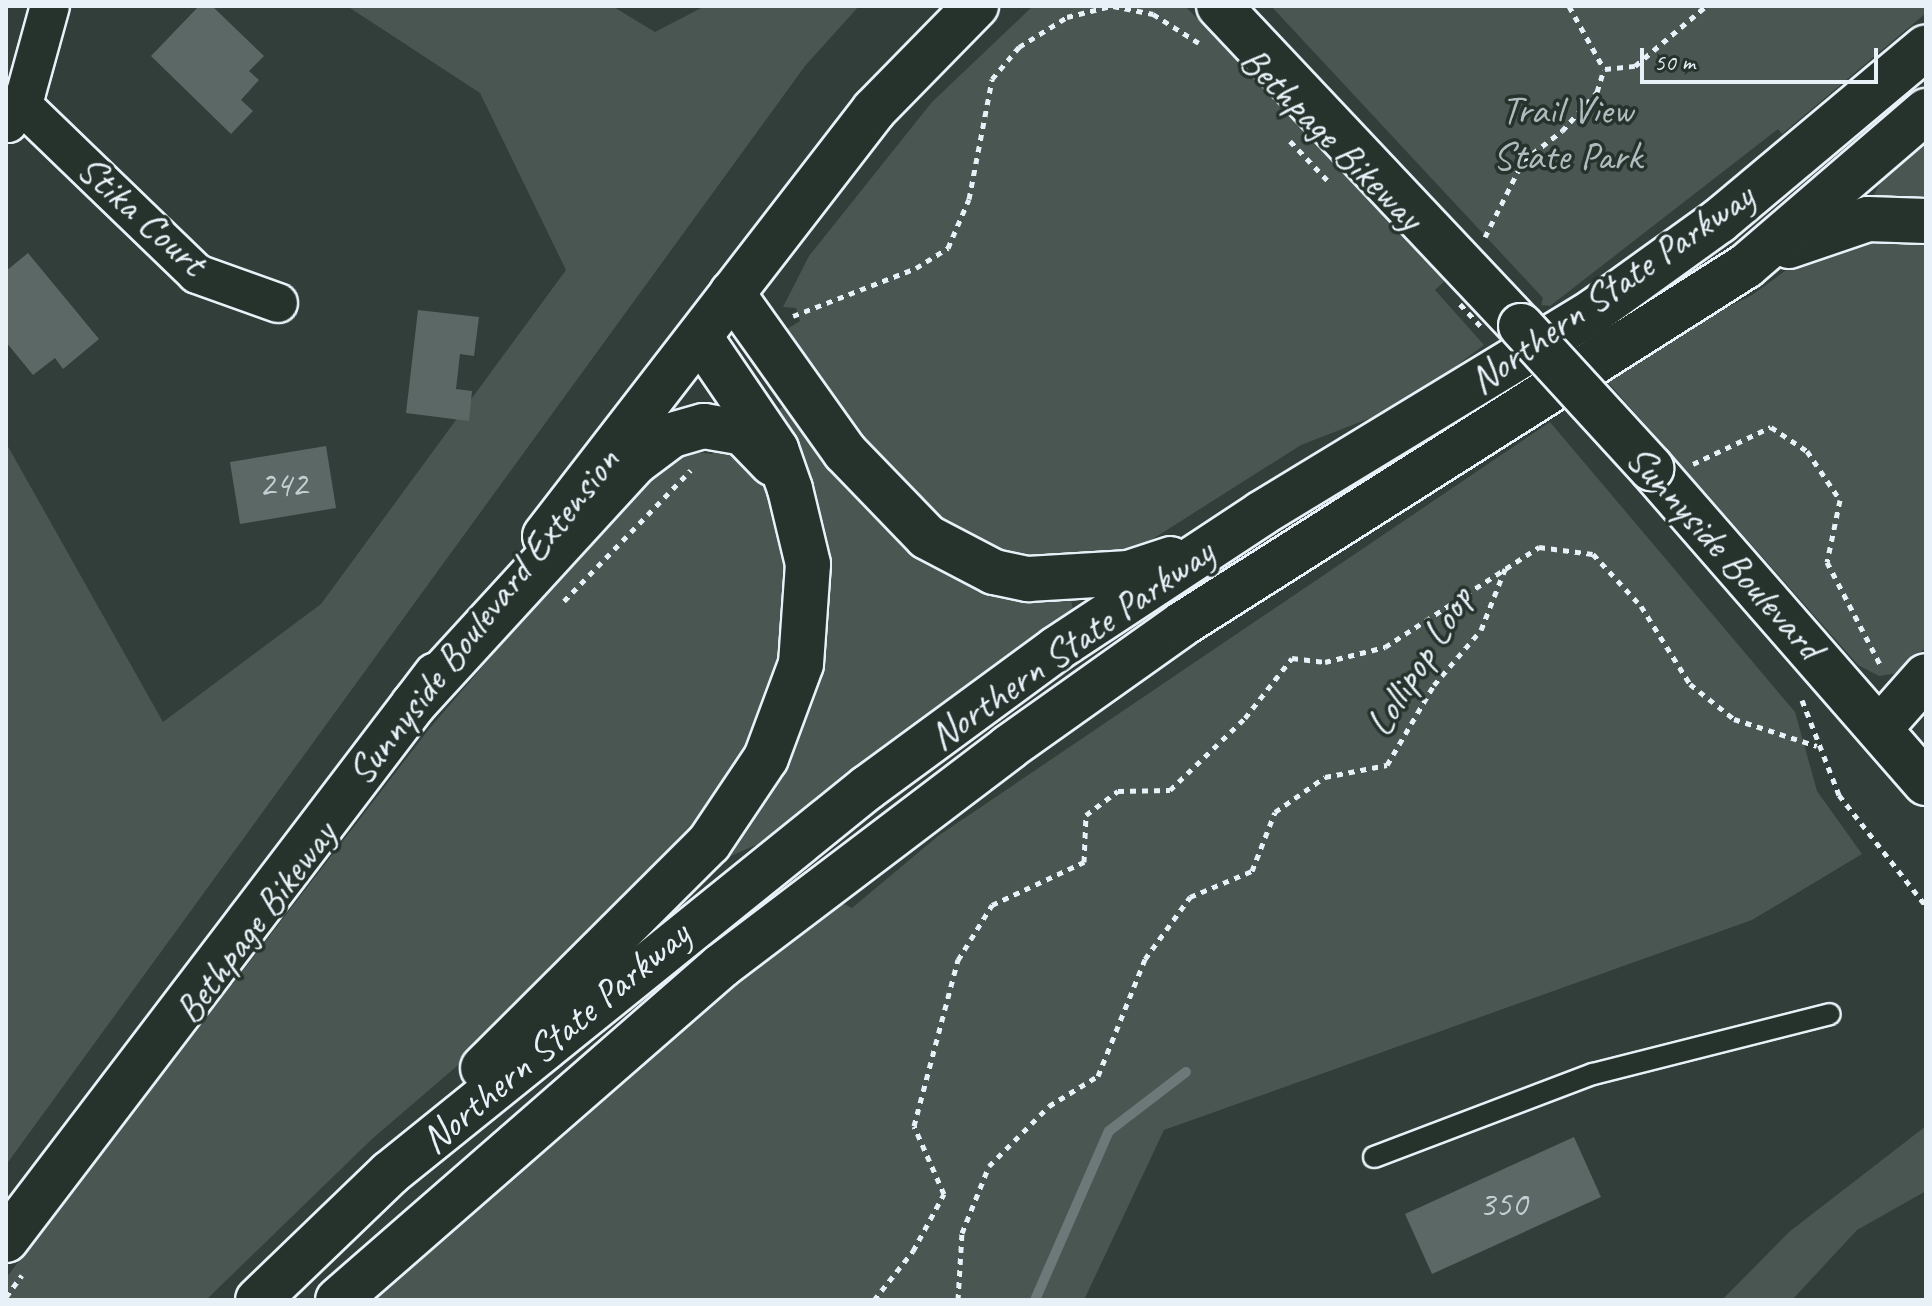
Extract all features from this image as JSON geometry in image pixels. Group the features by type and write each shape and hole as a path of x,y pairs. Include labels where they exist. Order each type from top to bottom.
{"main road":[{"name":"Sunnyside Boulevard Extension","path":"20,1250 413,705 874,110 976,6"},
{"name":"Sunnyside Boulevard","path":"1219,6 1521,326 1667,469 1926,783"},
{"name":"Northern State Parkway","path":"258,1300 390,1173 867,788 1219,542 1594,311 1719,221 1926,47"},
{"name":"Northern State Parkway","path":"338,1300 721,966 1009,747 1182,624 1746,266 1926,111"},
{"path":"1746,266 1829,228 1901,216 1926,221"},
{"path":"732,293 845,452 903,516 994,572 1071,580 1129,573 1219,542"},
{"path":"390,1173 545,1000 709,843 766,758 801,664 808,564 790,489 776,449 700,337"},
{"path":"413,705 636,462 672,435 704,426 743,433 790,489"},
{"path":"1880,728 1905,675"}],"street":[{"path":"13,114 50,6"},
{"name":"Stika Court","path":"13,114 197,274 278,303"}],"lane":[{"path":"1374,1157 1593,1074 1830,1014"}],"path":[{"name":"Bethpage Bikeway","path":"764,334 810,306 916,268 948,248 969,199 992,79 1019,47 1055,25 1112,6 1153,14 1210,55"},
{"path":"1475,246 1493,230 1523,161 1562,131 1597,92 1604,69 1569,6"},
{"path":"1604,69 1635,66 1706,6"},
{"name":"Bethpage Bikeway","path":"1282,132 1334,187"},
{"path":"1449,294 1460,304"},
{"path":"556,609 679,486 703,452 704,426"},
{"path":"1667,469 1745,433 1771,427 1807,451 1840,500 1827,562 1905,675"},
{"name":"Lollipop Loop","path":"874,1300 913,1251 944,1194 914,1126 958,960 992,905 1084,862 1086,815 1118,791 1170,790 1245,718 1292,658 1325,662 1385,647 1539,547 1593,554 1641,606 1690,684 1734,719 1817,746"},
{"name":"Lollipop Loop","path":"958,1300 962,1233 989,1166 1049,1106 1098,1076 1145,959 1190,897 1252,871 1275,812 1325,777 1387,765 1434,685 1481,630 1505,568"},
{"path":"1793,689 1817,746 1864,831 1926,906"},
{"path":"6,1297 20,1250"}],"green space":[{"path":"347,6 612,6 655,32 705,6 859,6 805,66 6,1165 6,443 163,722 321,604 566,270 480,93"},
{"path":"1033,6 1185,6 1447,279 1435,290 1484,345 1404,405 1301,445 1140,547 1076,568 1001,561 939,532 881,472 787,329 800,321 796,308 783,307 809,256 932,102"},
{"name":"Trail View State Park","path":"1271,6 1926,6 1926,13 1782,134 1778,129 1550,306 1541,305 1543,298"},
{"path":"1926,139 1926,203 1874,195 1880,183"},
{"path":"1926,234 1926,647 1899,673 1879,676 1858,665 1605,379 1665,338 1752,295 1829,239"},
{"path":"792,401 850,477 1069,590 1073,609 758,844 704,868 807,688 775,412"},
{"path":"1550,422 1795,712 1817,791 1862,854 1752,920 1164,1130 1084,1300 366,1300 833,898 852,908 938,836"},
{"path":"695,439 695,452 712,454 720,440 771,477 795,532 791,640 749,751 668,864 556,981 372,1139 206,1300 6,1300 6,1278 429,729 662,457"},
{"path":"1926,1126 1926,1191 1857,1230 1792,1300 1722,1300 1789,1232"}],"building":[{"path":"199,6 212,6 264,56 249,71 259,80 241,100 253,111 231,134 151,56"},
{"path":"28,253 99,339 63,369 55,358 33,375 6,342 6,271"},
{"path":"418,310 479,317 474,356 460,354 456,389 472,391 469,421 406,413"},
{"path":"326,446 336,508 240,524 230,462"},
{"path":"1574,1137 1601,1197 1432,1274 1405,1214"}],"waterway":[{"path":"1035,1300 1109,1131 1186,1072"}]}
